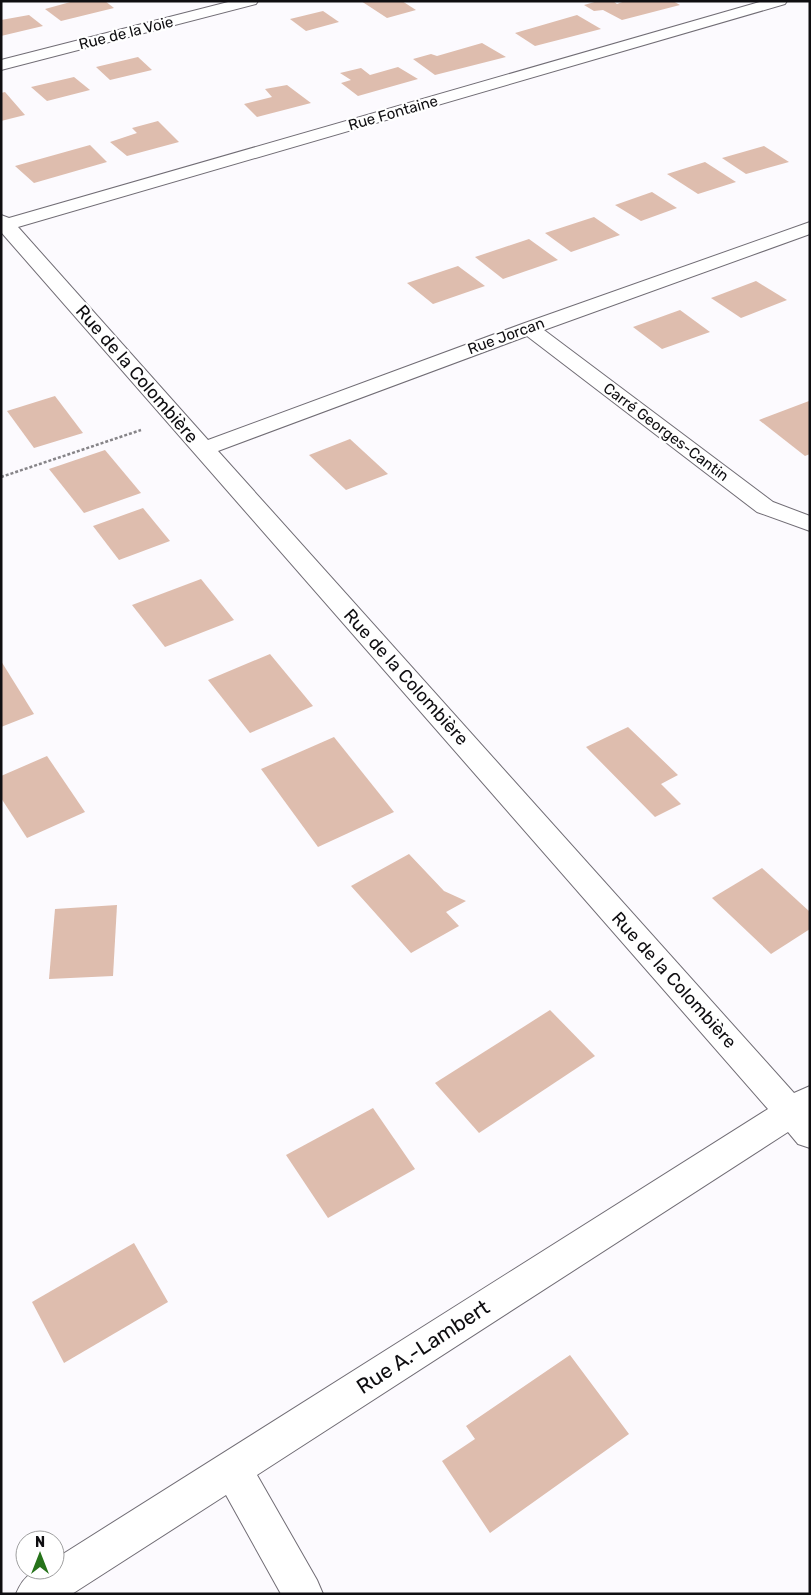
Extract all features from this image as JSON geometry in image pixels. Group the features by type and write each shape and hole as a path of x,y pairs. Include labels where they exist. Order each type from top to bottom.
{"street":[{"name":"Rue de la Voie","path":"1,65 251,1"},
{"name":"Rue Fontaine","path":"4,223 780,1"},
{"name":"Rue de la Colombière","path":"4,223 204,449 803,1116"},
{"name":"Rue Jorcan","path":"204,449 529,328 810,228"},
{"name":"Carré Georges-Cantin","path":"529,328 765,507 810,524"},
{"name":"Rue A.-Lambert","path":"36,1594 232,1468 803,1116"},
{"path":"232,1468 303,1594"}],"path":[{"path":"1,477 177,418"}],"building":[{"path":"74,1 105,1 114,8 61,21 45,9"},
{"path":"361,1 402,1 416,10 387,18"},
{"path":"598,1 613,1 617,4 625,1 673,1 680,5 622,20 603,10 594,11 584,5"},
{"path":"323,11 339,22 306,31 290,19"},
{"path":"29,15 43,26 1,36 1,20"},
{"path":"577,15 601,29 535,46 515,33"},
{"path":"482,43 506,57 435,75 413,59 431,54 437,56"},
{"path":"138,57 152,70 110,80 96,67"},
{"path":"398,67 418,79 358,96 341,83 351,80 340,73 361,68 370,75"},
{"path":"74,77 90,90 47,101 31,87"},
{"path":"287,85 311,103 257,117 244,104 272,97 265,89"},
{"path":"5,92 25,115 1,121 1,93"},
{"path":"158,121 179,142 127,156 110,142 137,133 132,128"},
{"path":"90,145 107,162 34,183 15,166"},
{"path":"764,146 789,162 746,174 722,158"},
{"path":"705,162 736,182 698,194 667,174"},
{"path":"652,192 677,208 641,221 615,205"},
{"path":"594,217 620,235 571,252 545,233"},
{"path":"529,239 558,260 503,279 475,257"},
{"path":"458,266 485,286 433,304 407,283"},
{"path":"756,281 787,300 741,318 711,298"},
{"path":"680,310 710,332 662,349 633,327"},
{"path":"55,396 83,433 34,448 7,411"},
{"path":"809,401 810,454 805,456 759,420"},
{"path":"350,439 388,474 346,490 309,455"},
{"path":"105,450 141,493 84,513 49,469"},
{"path":"143,508 170,541 119,560 93,526"},
{"path":"201,579 234,620 165,647 132,605"},
{"path":"270,654 313,706 250,733 208,680"},
{"path":"1,661 34,714 1,727"},
{"path":"628,727 678,775 661,784 681,804 655,817 586,747"},
{"path":"334,737 394,812 318,847 261,769"},
{"path":"47,756 85,812 27,838 1,798 1,776"},
{"path":"409,854 444,891 466,901 446,912 459,926 411,953 351,886"},
{"path":"762,868 810,912 810,929 771,954 712,898"},
{"path":"117,905 113,976 49,979 55,909"},
{"path":"550,1010 595,1056 479,1133 435,1083"},
{"path":"373,1108 415,1169 328,1218 286,1155"},
{"path":"134,1243 168,1302 64,1363 32,1302"},
{"path":"570,1355 629,1434 490,1533 442,1461 475,1439 466,1426"}]}
